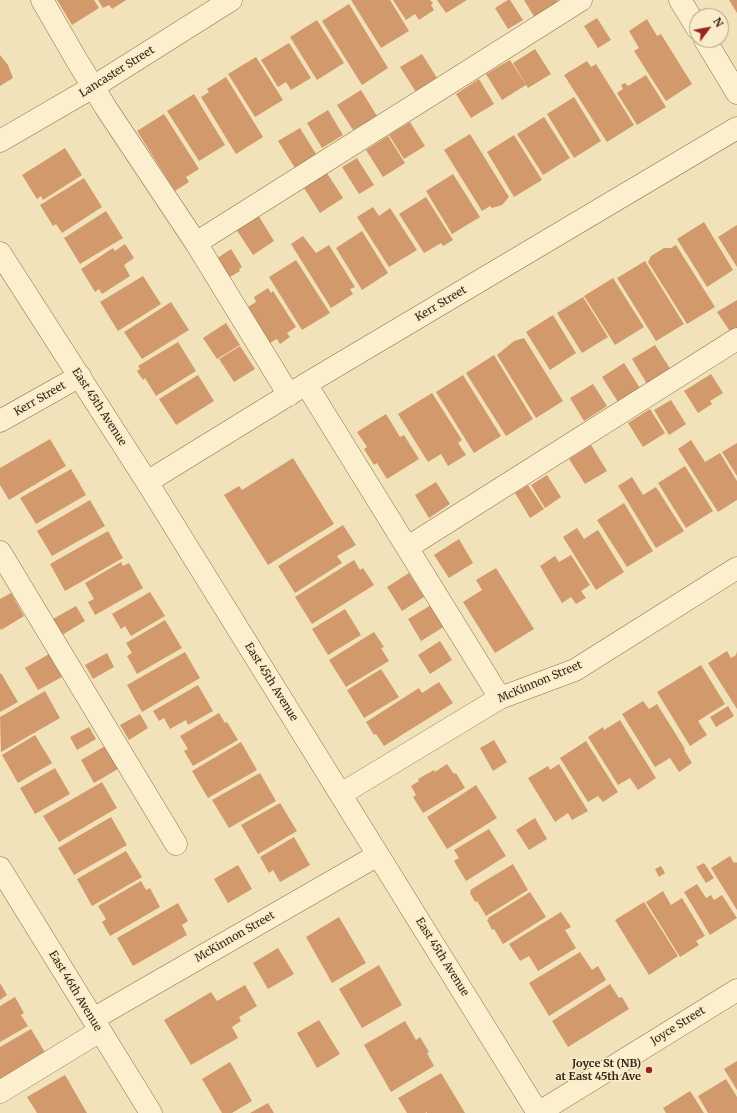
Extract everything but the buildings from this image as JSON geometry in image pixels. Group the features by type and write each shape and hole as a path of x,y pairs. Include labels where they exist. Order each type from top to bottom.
{"street":[{"path":"42,0 93,87 196,243 408,547 500,698"},
{"name":"Lancaster Street","path":"0,141 93,87 231,0"},
{"path":"196,243 581,0"},
{"path":"680,0 689,15"},
{"path":"710,48 737,93"},
{"name":"Kerr Street","path":"148,482 298,389 737,128"},
{"name":"East 45th Avenue","path":"0,253 148,482 538,1113"},
{"path":"408,547 737,339"},
{"name":"Kerr Street","path":"0,421 80,376"},
{"path":"0,552 176,844"},
{"name":"McKinnon Street","path":"341,794 500,698 575,670 737,568"},
{"name":"McKinnon Street","path":"0,1092 96,1025 378,855"},
{"name":"East 46th Avenue","path":"0,868 151,1113"},
{"name":"Joyce Street","path":"538,1113 737,990"}],"place":[{"name":"Joyce St (NB) at East 45th Ave","path":"649,1070"}]}
